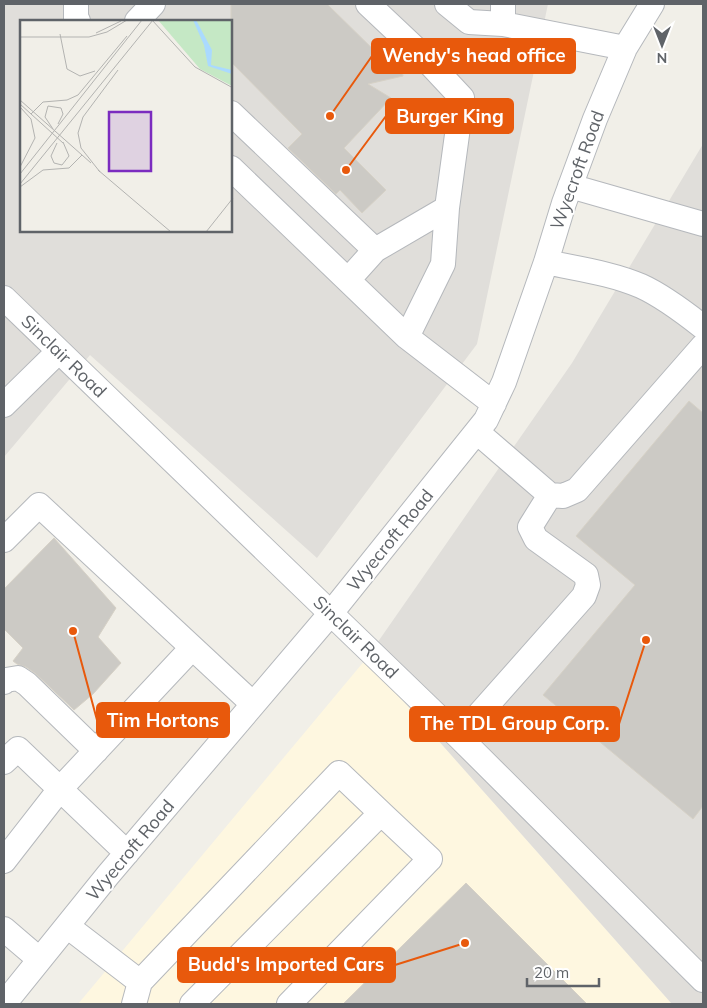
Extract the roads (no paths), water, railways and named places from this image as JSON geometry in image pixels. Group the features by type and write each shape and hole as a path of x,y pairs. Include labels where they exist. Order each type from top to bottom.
{"street":[{"path":"76,4 76,20"},
{"path":"138,20 153,4"},
{"path":"368,4 419,52 462,98 447,208 443,264 407,337"},
{"path":"447,4 469,22 503,14 625,48"},
{"name":"Wyecroft Road","path":"4,1004 127,853 331,613 486,420 504,382 546,262 570,186 595,119 625,48 652,4"},
{"path":"232,114 375,250"},
{"path":"232,169 407,337 494,404"},
{"path":"570,186 703,224"},
{"path":"348,280 375,250 447,208"},
{"path":"546,262 614,277 642,287 675,306 703,327"},
{"name":"Sinclair Road","path":"4,298 331,613 703,980"},
{"path":"477,432 550,495 563,496 577,490 703,346"},
{"path":"4,405 59,351"},
{"path":"458,737 584,596 588,586 586,576 536,539 530,527 550,495"},
{"path":"4,540 39,505 253,704"},
{"path":"5,858 60,789 192,648"},
{"path":"4,682 18,678 27,684 96,751"},
{"path":"4,762 18,749 127,853"},
{"path":"67,926 137,993 339,772 430,859 289,1004"},
{"path":"192,1004 381,813"},
{"path":"4,929 39,959"}],"place":[{"name":"Wendy's head office","path":"330,116"},
{"name":"Burger King","path":"346,170"},
{"name":"Tim Hortons","path":"73,631"},
{"name":"The TDL Group Corp.","path":"646,640"},
{"name":"Budd's Imported Cars","path":"465,943"}]}
